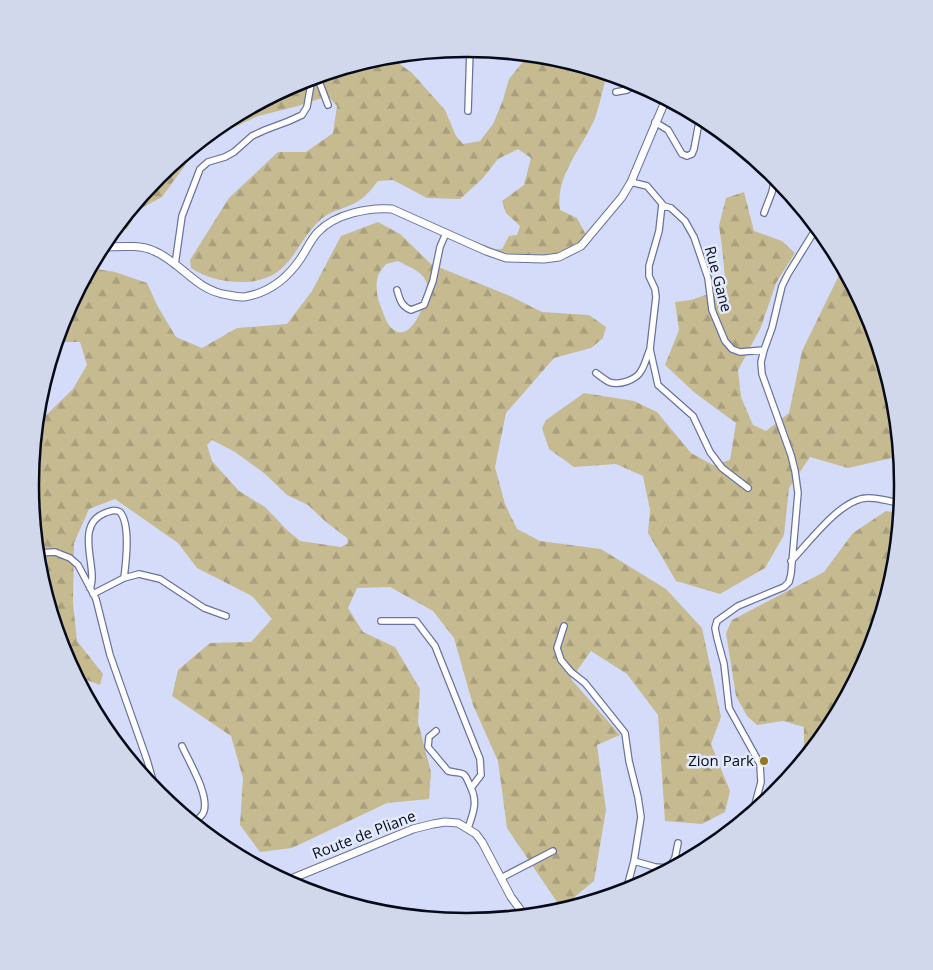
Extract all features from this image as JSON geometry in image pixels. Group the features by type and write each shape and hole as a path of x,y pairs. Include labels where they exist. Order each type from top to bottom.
{"street":[{"path":"468,111 470,57"},
{"path":"320,83 328,104"},
{"path":"175,266 182,216 200,169 208,162 234,152 252,136 302,115 307,106 310,87"},
{"path":"616,92 628,89"},
{"path":"111,247 136,247 153,250 198,284 219,294 242,297 268,290 283,279 300,259 317,232 327,224 342,217 377,208 392,208 486,251 506,258 559,257 573,251 589,238 622,197 631,182 663,105"},
{"path":"656,122 668,130 682,154 687,156 692,154 694,149 698,126"},
{"name":"Rue Gane","path":"631,182 647,186 662,204 670,208 685,221 694,237 708,278 712,310 725,341 732,349 740,352 764,350"},
{"path":"764,213 773,187"},
{"path":"596,373 608,382 616,384 628,380 641,372 650,349 656,297 655,289 649,276 649,266 659,231 662,204"},
{"path":"397,290 404,307 411,310 424,305 433,280 440,247 446,233"},
{"path":"756,800 761,782 760,764 729,708 724,664 715,628 717,621 738,606 784,587 789,582 798,493 791,456 762,374 761,362 774,322 782,286 813,234"},
{"path":"650,349 658,386 693,416 710,452 722,468 748,488"},
{"path":"791,561 803,550 818,530 853,501 876,498 893,501"},
{"path":"91,591 92,583 88,549 90,530 98,516 114,510 120,512 125,520 126,563 124,578"},
{"path":"44,553 55,552 70,558 78,565 96,599 110,655 151,773"},
{"path":"91,591 139,574 160,579 204,608 226,616"},
{"path":"381,621 416,622 435,646 480,759 480,775 472,788"},
{"path":"564,626 557,648 560,660 585,683 625,733 629,761 642,817 629,880"},
{"path":"436,731 429,738 428,747 450,772 458,771 465,774 472,788 475,807 468,828 482,842 511,897 520,909"},
{"path":"182,746 204,794 204,810 199,818"},
{"name":"Route de Pliane","path":"296,877 413,829 445,822 458,823 468,828"},
{"path":"675,858 678,843"},
{"path":"501,878 553,851"},
{"path":"634,861 659,867"}],"green space":[{"path":"523,61 550,65 605,80 595,118 565,174 562,185 560,210 577,218 587,237 573,246 560,252 532,256 503,252 473,243 474,241 495,249 502,249 509,236 517,235 520,226 506,213 502,201 524,185 531,158 518,149 498,159 482,179 460,199 427,198 393,180 378,181 361,200 322,218 286,264 272,275 261,280 249,282 224,281 212,278 191,268 190,260 229,198 278,152 306,152 333,133 337,106 328,96 258,116 227,130 229,129 277,101 303,90 356,72 398,63 412,73 445,110 456,136 463,144 480,141 493,124 509,79"},
{"path":"190,158 162,197 140,209"},
{"path":"744,192 754,231 782,241 795,253 776,283 761,327 738,370 741,397 753,425 766,431 789,413 802,351 839,275 862,321 880,374 891,429 893,458 848,468 810,457 789,488 784,535 765,568 720,594 676,581 648,533 650,510 643,476 616,464 574,467 549,449 542,428 546,420 584,393 634,401 657,412 691,453 713,465 730,460 736,423 695,393 665,365 679,330 675,302 691,300 726,288 719,226 726,198"},
{"path":"135,215 127,229 124,229"},
{"path":"378,222 400,234 431,264 510,296 542,312 589,315 606,327 603,338 591,348 554,358 506,413 495,467 505,504 517,529 540,541 601,549 666,589 702,628 721,717 711,744 730,791 725,812 702,824 665,821 658,715 627,674 591,651 571,679 620,735 597,745 606,810 594,881 571,899 558,903 507,828 498,761 473,705 454,638 433,611 390,587 357,588 348,608 363,632 395,647 420,689 418,722 431,772 429,799 387,803 292,848 260,852 240,825 243,778 231,736 172,696 178,670 210,643 251,642 272,619 252,596 197,568 178,543 115,499 89,509 74,543 73,603 77,641 103,674 100,685 86,680 71,649 53,596 42,541 39,485 44,417 73,389 87,365 80,342 63,342 71,321 96,271 97,269 115,272 147,283 158,307 176,337 202,348 237,328 287,324 312,291 341,236","holes":["398,261 414,269 426,281 426,297 419,316 407,330 401,332 391,328 387,322 378,300 377,280 386,264","212,440 235,452 264,473 287,495 308,505 347,538 348,543 341,547 300,541 265,507 239,491 212,461 207,445"]},
{"path":"886,511 893,512 891,541 880,596 862,649 837,699 802,750 804,745 804,727 783,721 757,725 747,716 736,696 726,633 732,620 824,572 853,533"}],"place":[{"name":"Zion Park","path":"764,761"}]}
